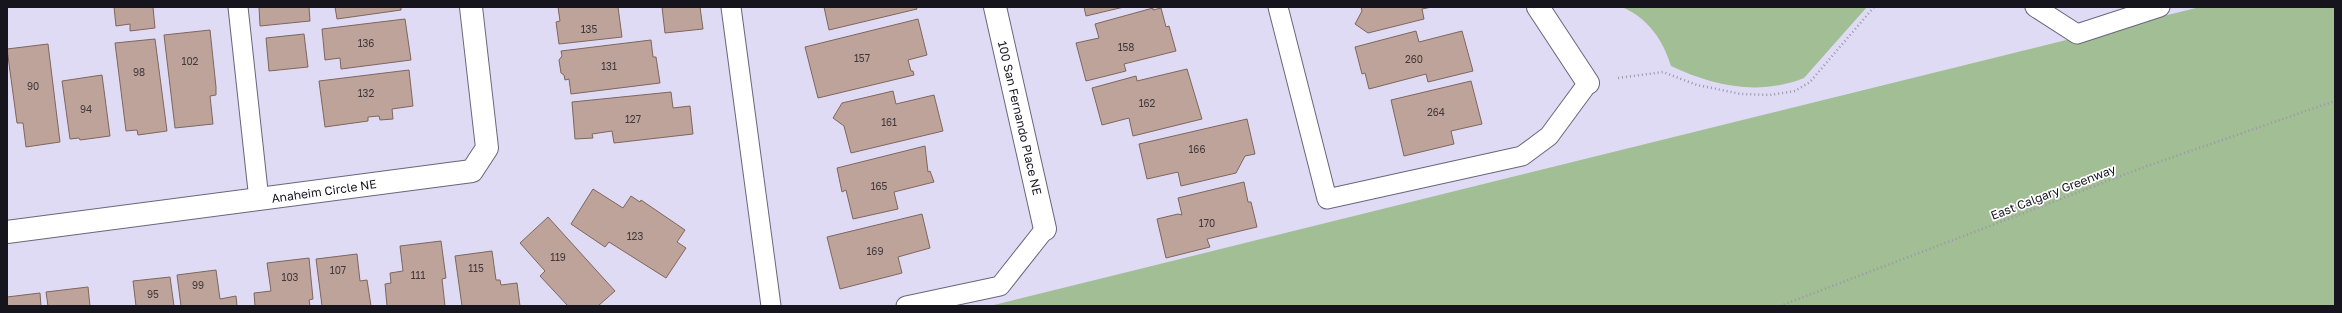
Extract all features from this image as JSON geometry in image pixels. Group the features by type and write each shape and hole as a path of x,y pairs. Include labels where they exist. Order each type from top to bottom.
{"street":[{"name":"Anaheim Circle NE","path":"7,232 472,171 487,148 471,7"},
{"name":"100 San Fernando Place NE","path":"995,7 1045,229"},
{"path":"1538,7 1588,83"}],"lane":[{"path":"238,7 259,200"},
{"path":"732,7 771,306"},
{"path":"1278,7 1327,199 1522,156 1549,136 1588,83"},
{"path":"2035,7 2077,34 2160,7"},
{"path":"906,306 1000,286 1045,229"}],"path":[{"path":"1588,83 1663,72 1697,85 1741,94 1770,95 1795,91 1810,82 1874,7"},
{"name":"East Calgary Greenway","path":"1780,306 2147,166 2335,101"}],"green space":[{"path":"1622,7 1867,7 1804,78 1770,87 1753,87 1736,86 1703,79 1671,66 1664,47 1653,31 1640,17"},
{"path":"2200,7 2335,7 2335,306 990,306"}],"building":[{"path":"114,7 153,7 155,28 130,31 130,24 116,26"},
{"path":"259,7 309,7 310,21 260,26"},
{"path":"335,7 401,7 401,10 337,19"},
{"path":"558,7 618,7 622,37 559,44 556,22 560,21"},
{"path":"662,7 700,7 703,29 665,33"},
{"path":"824,7 916,7 917,9 829,30"},
{"path":"1084,7 1124,7 1086,16"},
{"path":"1361,7 1432,7 1422,9 1424,19 1368,33 1355,24 1362,11"},
{"path":"1153,8 1153,10 1161,8 1166,27 1169,26 1176,51 1124,64 1126,71 1086,81 1076,43 1099,38 1095,24"},
{"path":"405,19 411,60 341,69 340,58 325,60 322,29"},
{"path":"918,19 927,55 908,60 911,71 913,71 914,75 818,98 805,47"},
{"path":"210,30 216,87 216,95 210,96 213,124 175,128 164,35"},
{"path":"1416,31 1419,42 1462,31 1473,71 1428,82 1426,74 1369,89 1365,73 1362,74 1355,47"},
{"path":"304,34 308,67 269,71 266,38"},
{"path":"155,39 167,131 138,135 137,130 126,131 115,43"},
{"path":"651,40 653,57 656,57 660,83 571,94 569,79 565,80 564,75 561,73 559,60 562,56 561,51"},
{"path":"48,44 60,142 26,147 23,123 17,123 7,49"},
{"path":"1187,69 1202,119 1133,136 1129,118 1102,125 1092,88 1136,76 1137,81"},
{"path":"409,70 413,106 392,109 393,119 380,120 379,116 368,117 368,121 325,127 319,81"},
{"path":"102,75 110,136 80,140 79,138 70,139 62,81"},
{"path":"1471,81 1482,124 1451,131 1454,144 1404,156 1391,100"},
{"path":"893,91 896,104 934,95 943,131 851,153 844,126 833,118 842,103"},
{"path":"671,92 673,108 690,106 693,134 614,143 612,131 592,134 593,138 575,139 572,102"},
{"path":"1247,119 1255,154 1245,156 1236,173 1181,186 1178,172 1147,179 1139,144"},
{"path":"925,146 928,172 930,171 934,182 894,192 898,209 853,219 846,190 842,192 837,168"},
{"path":"1244,182 1248,202 1251,202 1257,227 1207,239 1210,247 1166,258 1157,219 1178,214 1182,215 1178,198"},
{"path":"593,189 623,208 631,196 640,202 641,200 685,230 677,242 686,248 666,278 609,242 605,247 571,224"},
{"path":"922,214 930,248 898,257 902,273 840,289 827,237"},
{"path":"548,217 615,291 598,306 568,306 540,276 545,271 520,243"},
{"path":"441,241 446,278 442,279 445,306 387,306 385,284 391,283 390,273 403,271 400,246"},
{"path":"492,251 496,280 500,280 501,285 517,283 520,306 462,306 455,256"},
{"path":"357,254 360,281 367,280 371,306 322,306 316,259"},
{"path":"309,258 313,299 309,300 310,306 255,306 254,293 271,291 267,263"},
{"path":"216,270 220,299 236,296 237,306 181,306 177,275"},
{"path":"170,277 174,306 136,306 133,281"},
{"path":"88,287 90,306 48,306 46,292"},
{"path":"40,293 41,306 7,306 7,297"}]}
